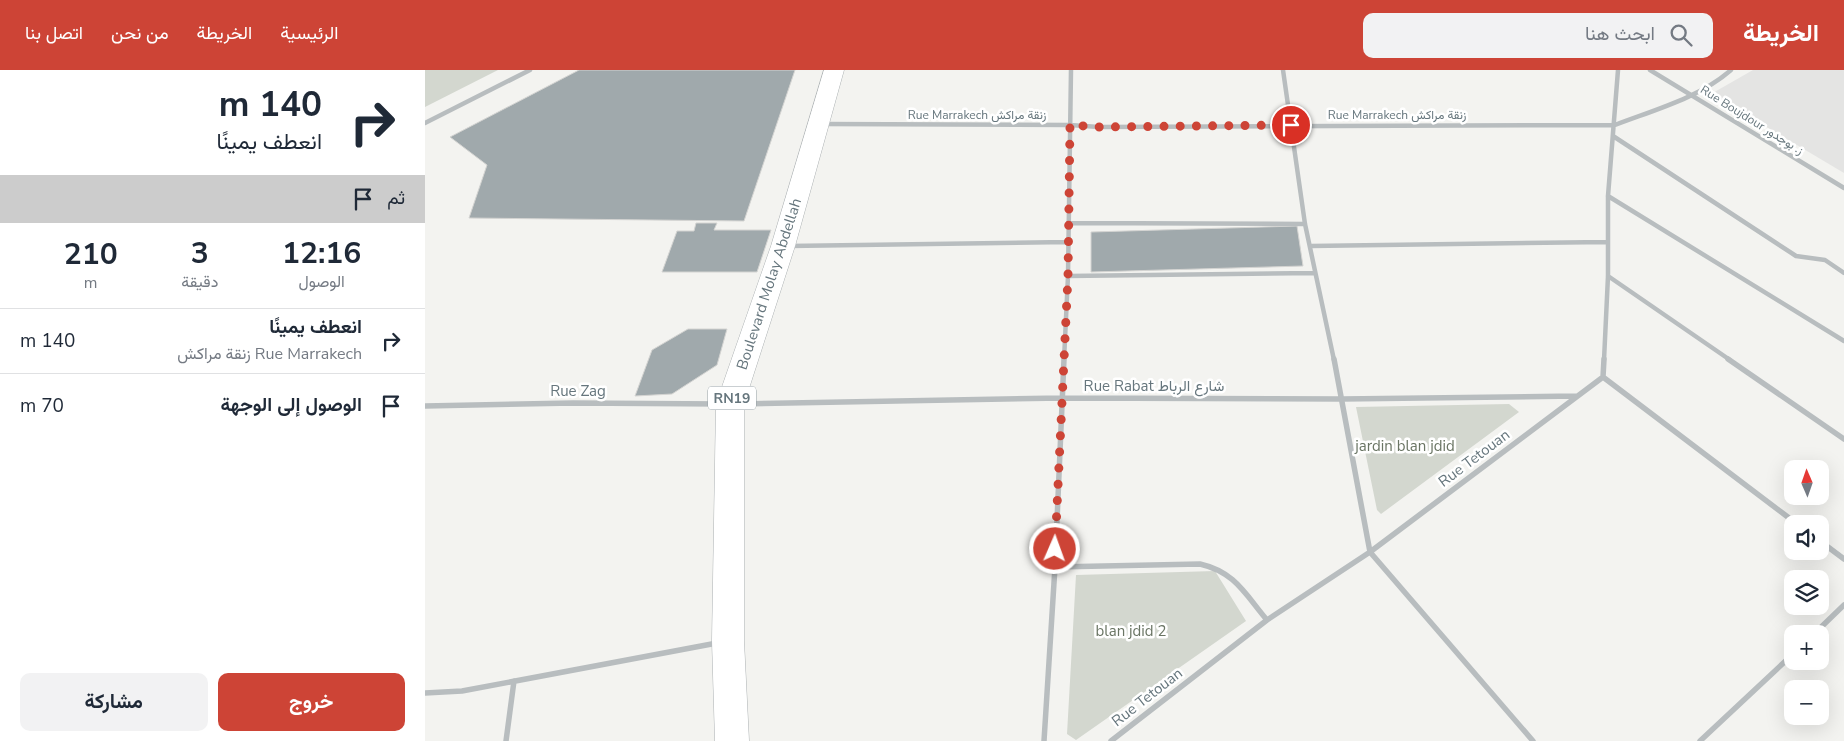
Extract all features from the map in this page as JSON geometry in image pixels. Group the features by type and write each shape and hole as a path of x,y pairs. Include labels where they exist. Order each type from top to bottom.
{"main road":[{"name":"Boulevard Molay Abdellah","path":"732,741 728,641 730,404 783,246 834,70"}],"street":[{"path":"425,123 530,70"},
{"path":"1044,741 1055,567 1068,276 1071,70"},
{"path":"1283,70 1305,224 1342,399 1370,552 1533,741"},
{"path":"1618,70 1608,196 1608,276 1603,377 1785,515"},
{"name":"Rue Boujdour ز. بوجدور","path":"1650,70 1844,188"},
{"path":"1615,124 1691,94 1716,82 1731,70"},
{"name":"Rue Marrakech زنقة مراكش","path":"818,124 1070,125 1099,127 1615,124"},
{"path":"1613,136 1796,256 1825,260 1844,273"},
{"path":"1608,196 1844,341"},
{"path":"1068,223 1305,224"},
{"path":"783,246 1068,242"},
{"path":"1311,246 1607,242"},
{"path":"1068,276 1315,273"},
{"path":"1608,276 1844,440"},
{"name":"Rue Tetouan","path":"1111,741 1267,620 1370,552 1603,377"},
{"name":"Rue Rabat شارع الرباط","path":"730,404 1062,398 1342,399 1577,396"},
{"name":"Rue Zag","path":"425,406 573,403 730,404"},
{"path":"1829,548 1844,559"},
{"path":"1055,567 1200,564 1217,568 1230,576 1267,620"},
{"path":"1823,625 1844,605"},
{"path":"425,693 462,691 728,641"},
{"path":"1701,741 1784,663"},
{"path":"506,741 514,681"}],"shaded area":[{"path":"1753,70 1844,70 1844,173 1711,94"}],"green space":[{"path":"425,70 498,70 425,107"},
{"name":"jardin blan jdid","path":"1509,404 1519,412 1381,514 1377,510 1356,407"},
{"name":"blan jdid 2","path":"1215,571 1246,621 1076,740 1067,734 1076,575"}],"building":[{"path":"579,70 795,70 744,221 469,218 487,165 450,137"},
{"path":"696,223 717,223 714,230 771,230 757,272 662,272 677,231 694,231"},
{"path":"1297,226 1303,266 1091,272 1091,232"},
{"path":"688,329 727,329 717,365 672,394 635,396 652,350"}],"route":[{"path":"1055,549 1068,276 1070,125 1099,127 1291,125"}]}
